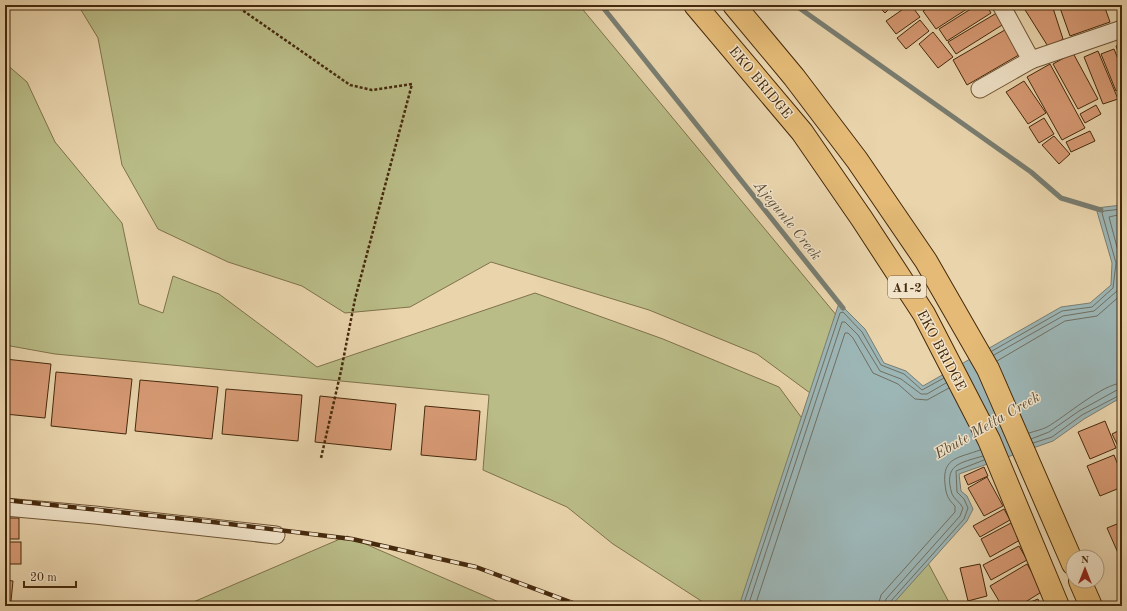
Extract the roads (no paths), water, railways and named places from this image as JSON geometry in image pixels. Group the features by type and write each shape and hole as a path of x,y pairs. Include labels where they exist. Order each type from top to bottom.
{"highway":[{"name":"EKO BRIDGE","path":"695,5 802,132 862,219 924,314 989,440 1058,606"},
{"name":"EKO BRIDGE","path":"734,5 794,77 857,160 926,262 988,369 1066,549"},
{"path":"1084,589 1091,606"}],"street":[{"path":"1001,5 1031,60"},
{"path":"980,89 1031,60 1122,28"},
{"path":"5,507 276,535"}],"water":[{"name":"Ebute Metta Creek","path":"1122,205 1122,397 1084,419 1053,441 959,474 961,491 967,496 973,509 967,521 891,606 739,606 839,303 865,329 884,363 906,371 923,386 1061,307 1090,303 1111,285 1112,263 1096,208"}],"waterway":[{"name":"Ajegunle Creek","path":"601,5 843,308"},
{"path":"795,5 1031,172 1061,198 1101,210"}],"railway":[{"path":"5,500 213,522 352,539 476,567 581,606"}]}
